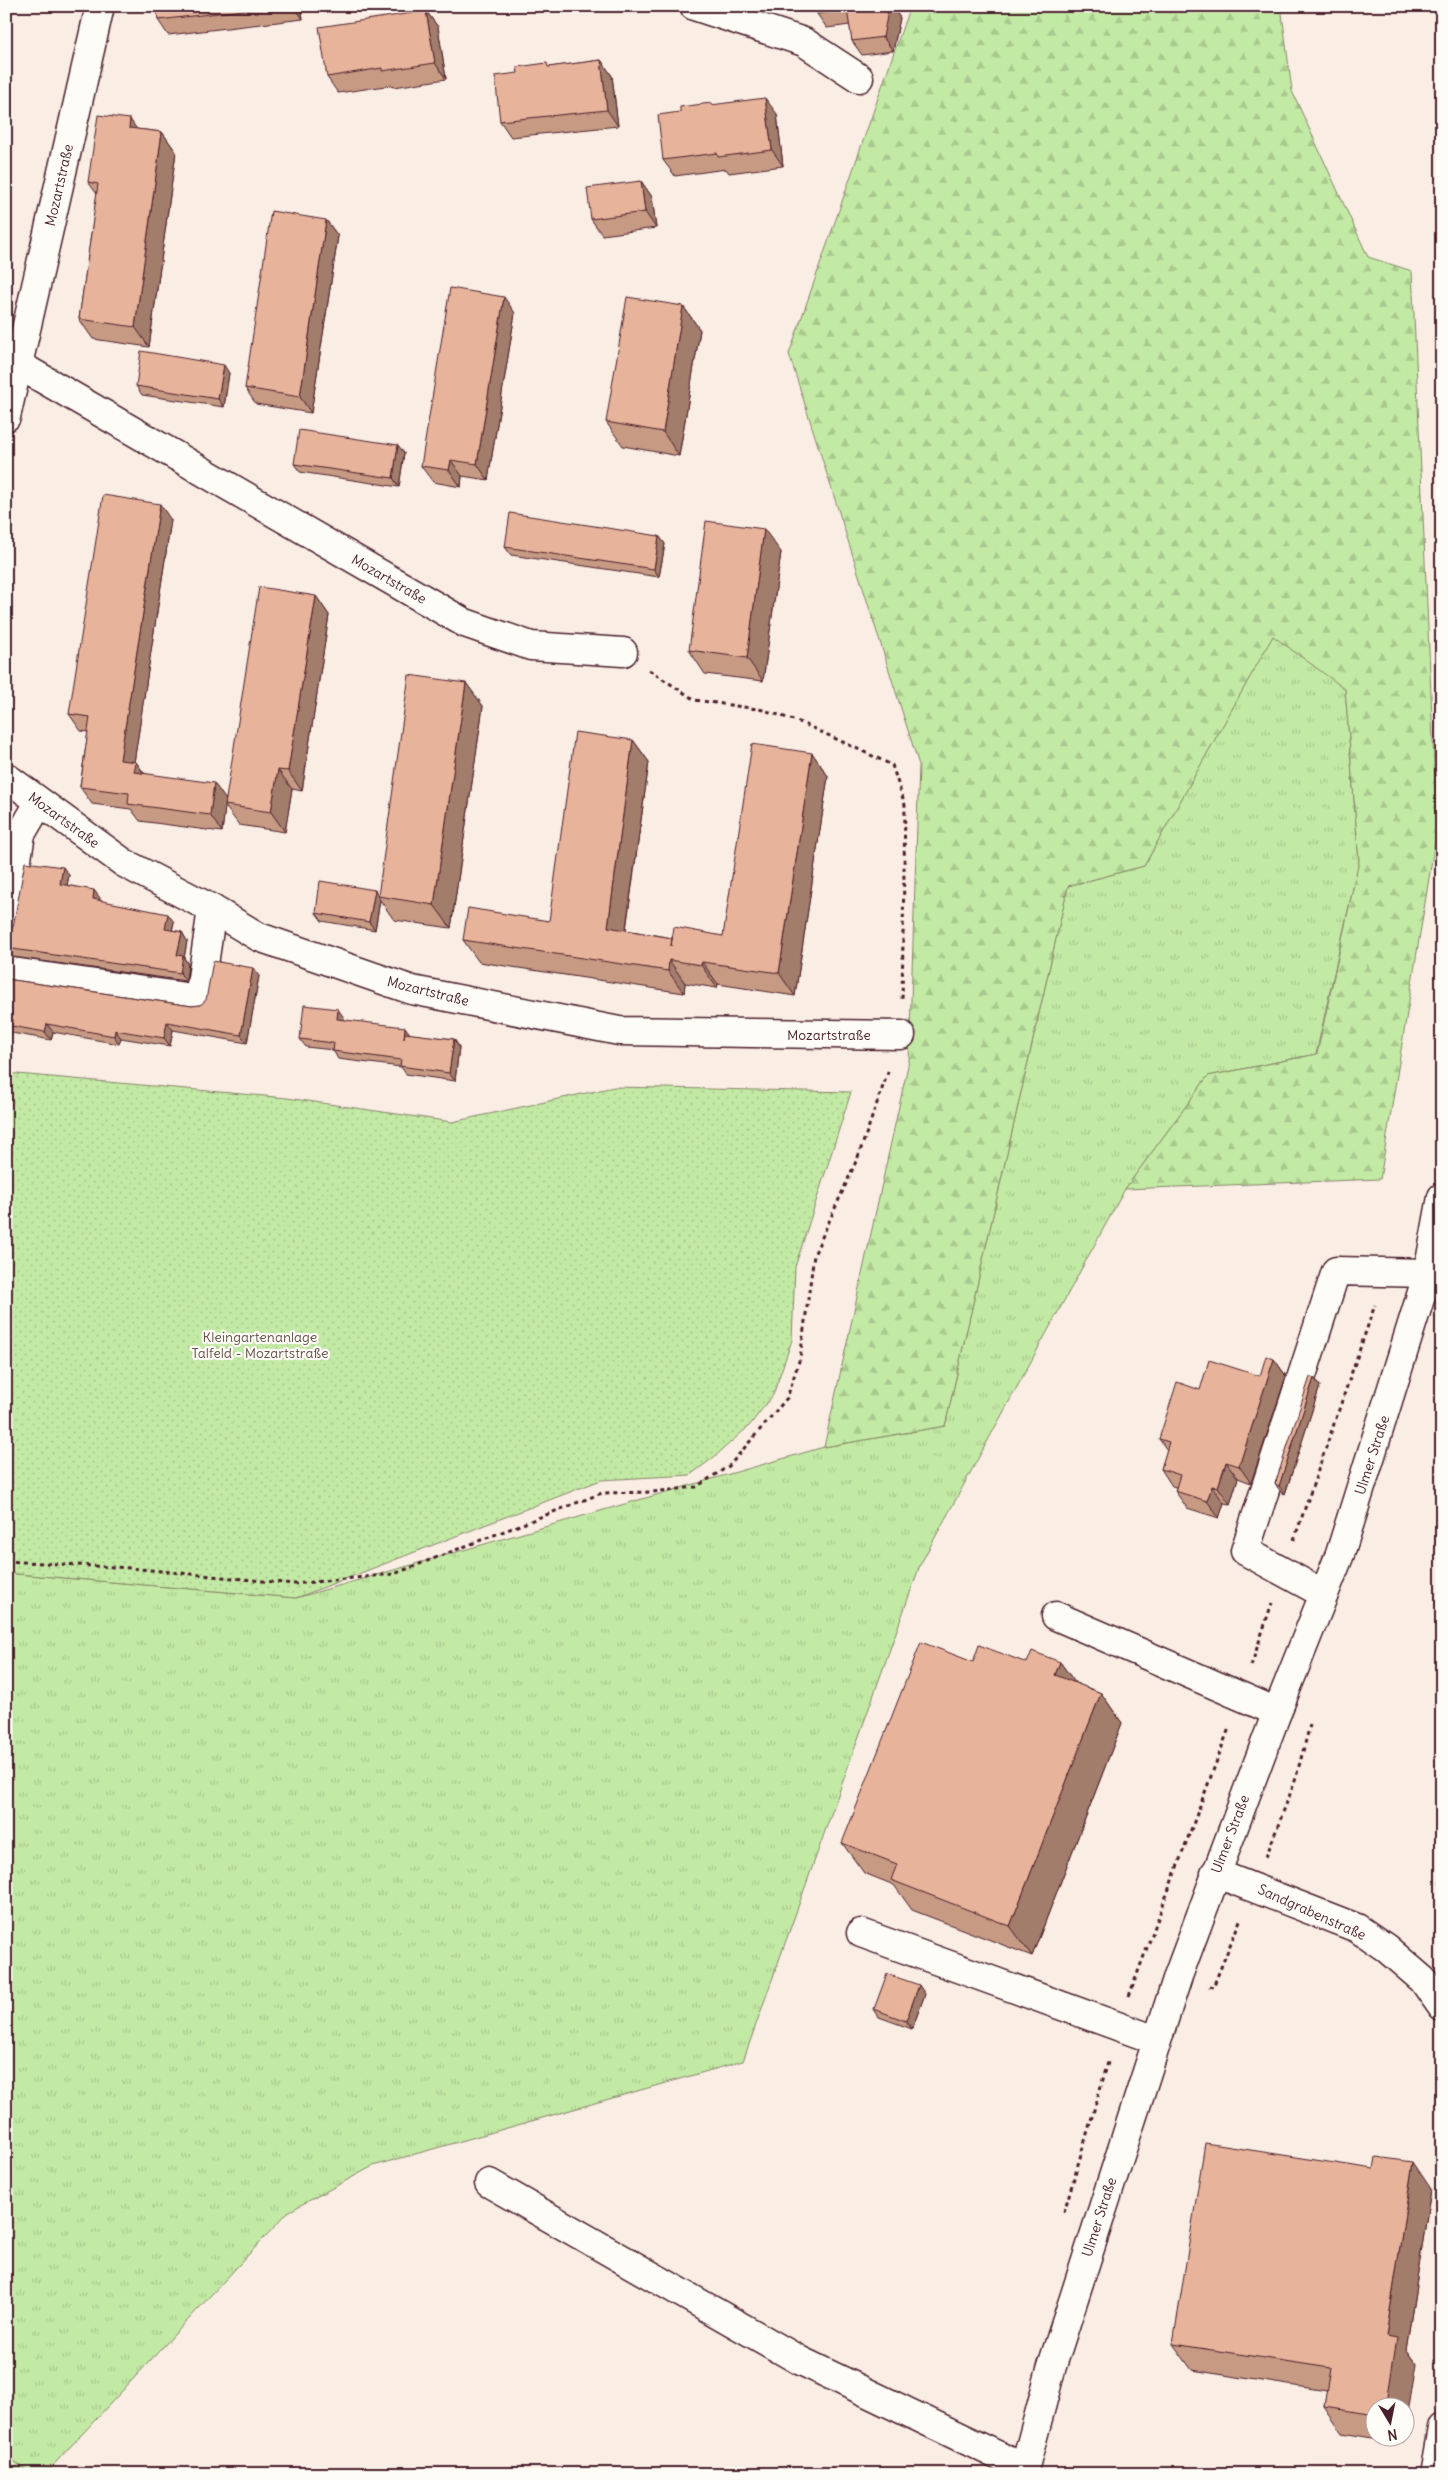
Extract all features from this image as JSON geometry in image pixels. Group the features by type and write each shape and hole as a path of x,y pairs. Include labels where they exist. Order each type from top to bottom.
{"street":[{"name":"Mozartstraße","path":"6,417 100,6"},
{"path":"694,6 804,42 859,78"},
{"name":"Mozartstraße","path":"17,364 465,623 531,646 621,651"},
{"name":"Mozartstraße","path":"6,778 124,863 212,909 259,938 412,990 609,1029 713,1034 901,1035"},
{"path":"6,926 21,834 39,803"},
{"path":"6,971 199,999 212,909"},
{"name":"Ulmer Straße","path":"1023,2471 1052,2366 1156,2040 1215,1873 1340,1554 1428,1273 1442,1197"},
{"path":"1324,1594 1245,1551 1336,1271 1428,1273"},
{"path":"1056,1616 1277,1712"},
{"name":"Sandgrabenstraße","path":"1215,1873 1254,1886 1357,1928 1386,1948 1423,1980 1442,2007"},
{"path":"861,1933 1156,2040"},
{"path":"489,2183 799,2360 1023,2471"},
{"path":"1434,2474 1442,2428"}],"path":[{"path":"6,1561 130,1568 294,1584 394,1574 602,1493 653,1492 696,1487 729,1466 787,1398 800,1358 814,1255 858,1157 901,1035 905,805 892,765 802,723 764,710 696,700 621,651"},
{"path":"1118,2027 1240,1697 1387,1271"},
{"path":"1213,1987 1254,1886"}],"green space":[{"path":"910,6 1281,6 1292,91 1368,257 1412,271 1437,829 1380,1179 1125,1189 1208,1076 1317,1054 1359,861 1345,689 1273,636 1144,866 1068,886 945,1426 824,1447 909,1061 919,765 789,354"},
{"path":"1273,635 1345,688 1359,861 1316,1054 1208,1076 1125,1189 920,1565 743,2061 373,2166 288,2212 45,2474 30,2474 6,2454 6,1573 296,1598 824,1447 945,1426 1068,886 1144,866"},
{"name":"Kleingartenanlage Talfeld - Mozartstraße","path":"6,1073 287,1098 452,1122 614,1087 851,1092 795,1267 792,1340 773,1395 749,1426 713,1458 690,1475 601,1480 296,1598 6,1573"},
{"path":"6,2454 30,2474 6,2474"}],"building":[{"path":"156,6 278,6 158,20"},
{"path":"816,6 889,6 883,37 852,41 847,10 817,14"},
{"path":"426,11 435,63 382,71 382,68 327,77 319,27"},
{"path":"601,60 607,110 500,121 495,76 518,73 517,67 547,63 548,67"},
{"path":"765,98 772,150 718,157 717,153 663,160 658,115 680,112 680,107"},
{"path":"98,115 130,119 129,128 162,132 135,327 79,319 98,184 88,182"},
{"path":"641,181 645,212 591,219 587,188"},
{"path":"271,211 326,220 300,397 245,388"},
{"path":"450,288 504,297 477,464 451,460 449,470 421,466"},
{"path":"627,297 683,306 663,432 606,422"},
{"path":"141,351 224,365 218,399 136,386"},
{"path":"299,430 398,445 393,478 294,464"},
{"path":"103,495 160,504 120,760 136,762 134,772 214,783 210,815 128,804 129,793 80,787 90,717 69,714"},
{"path":"510,513 659,536 654,569 505,547"},
{"path":"706,521 764,529 747,658 689,650"},
{"path":"259,587 316,596 288,771 278,770 271,812 225,805"},
{"path":"409,675 466,683 434,905 378,896"},
{"path":"575,732 633,740 608,927 672,938 671,946 674,927 723,936 752,744 812,753 779,973 702,962 701,965 669,960 668,971 463,940 468,908 549,921"},
{"path":"25,862 63,867 60,884 94,890 93,899 168,914 165,929 182,932 177,955 183,956 180,973 6,948 6,932 13,927"},
{"path":"320,881 375,890 369,922 316,913"},
{"path":"213,961 253,968 241,1035 167,1022 164,1038 115,1030 114,1036 47,1024 45,1032 6,1025 6,979 192,1006 200,1005 206,1000"},
{"path":"304,1005 338,1009 337,1019 405,1027 404,1039 405,1033 454,1039 449,1073 400,1066 401,1060 333,1051 334,1043 300,1039"},
{"path":"1266,1356 1274,1359 1239,1466 1226,1462 1218,1487 1212,1486 1207,1501 1175,1491 1180,1475 1161,1469 1169,1442 1159,1439 1177,1382 1200,1390 1209,1360 1260,1376"},
{"path":"1310,1377 1314,1378 1279,1486 1275,1484"},
{"path":"921,1642 973,1662 979,1645 1027,1663 1032,1651 1060,1662 1055,1675 1101,1693 1010,1926 891,1880 897,1864 842,1843"},
{"path":"887,1974 919,1985 906,2021 874,2009"},
{"path":"1205,2143 1374,2169 1376,2157 1413,2162 1386,2336 1397,2338 1388,2398 1366,2398 1366,2413 1324,2407 1330,2368 1173,2344"}]}
